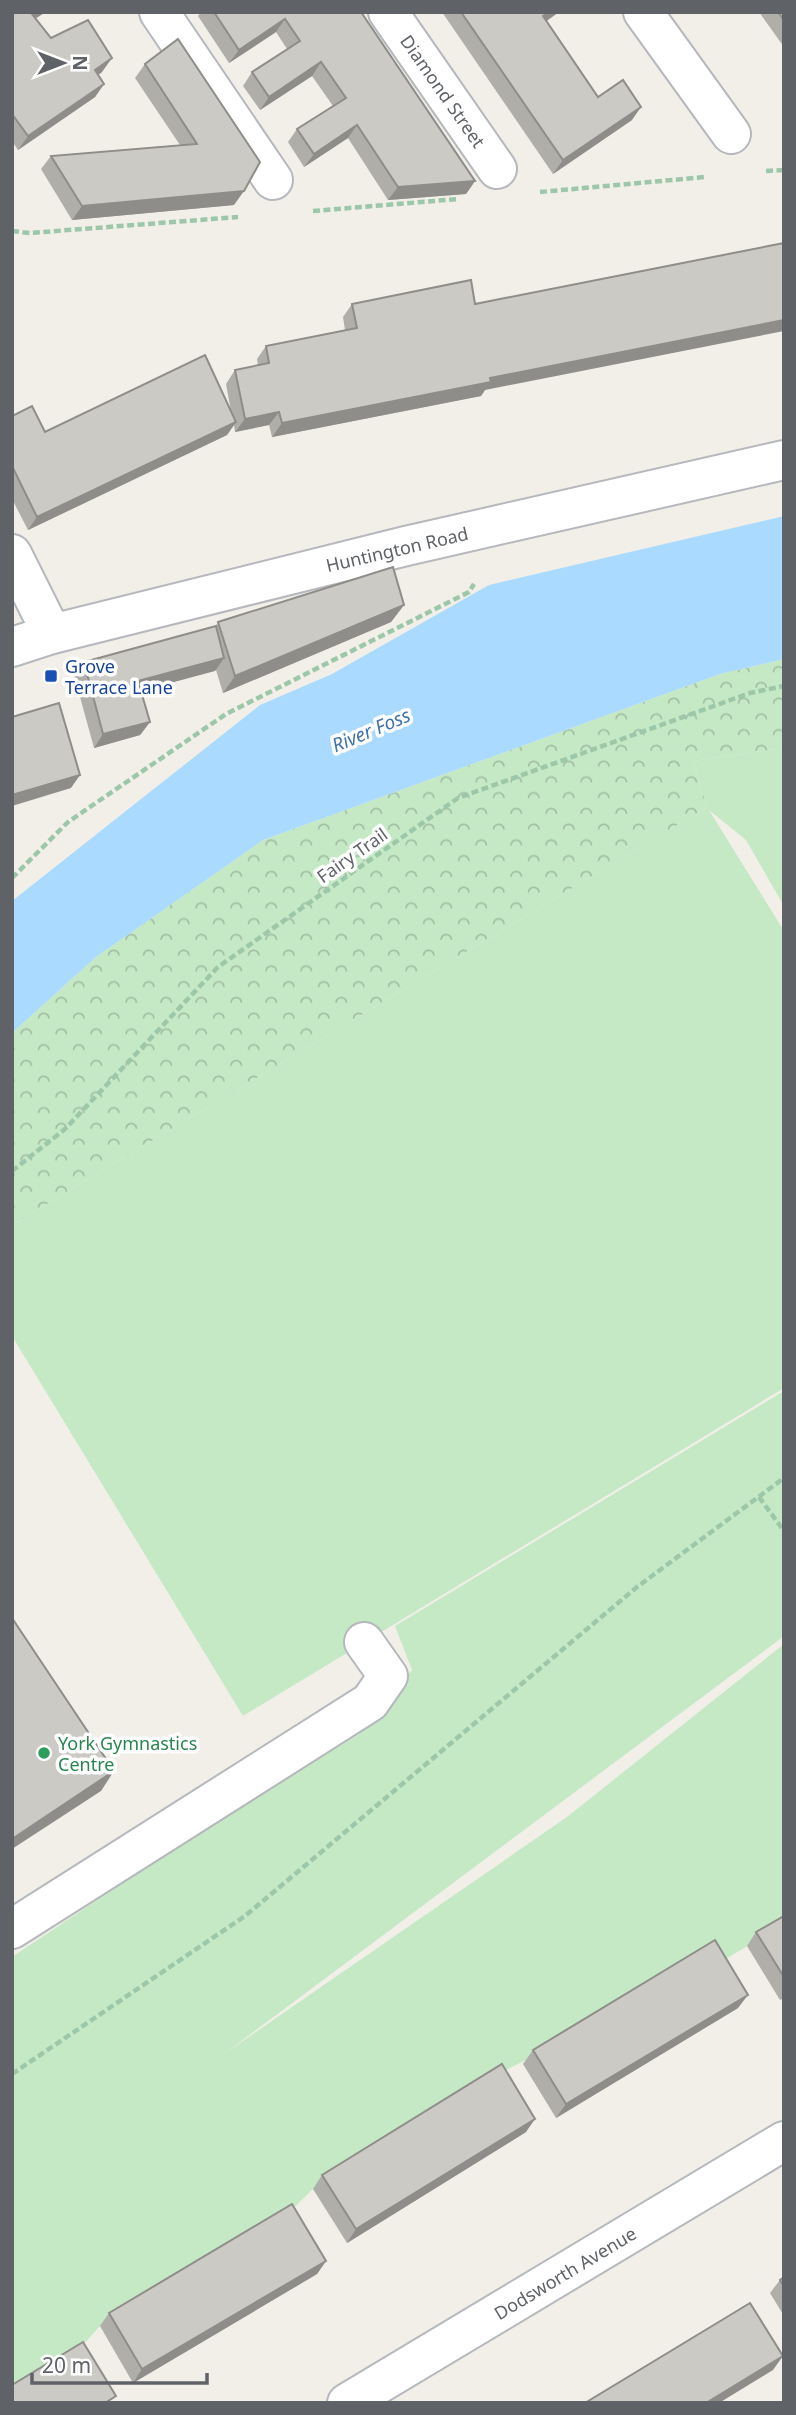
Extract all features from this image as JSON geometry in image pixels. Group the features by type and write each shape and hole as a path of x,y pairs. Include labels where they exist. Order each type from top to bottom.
{"street":[{"path":"159,12 273,180"},
{"name":"Diamond Street","path":"388,12 497,169"},
{"path":"643,12 730,134"},
{"name":"Huntington Road","path":"12,647 52,634 512,522 784,460"},
{"path":"12,554 52,634"},
{"path":"12,1928 370,1702 388,1676 364,1642"},
{"name":"Dodsworth Avenue","path":"346,2403 784,2141"}],"path":[{"path":"756,172 784,170"},
{"path":"538,193 715,176"},
{"path":"310,211 471,198"},
{"path":"12,231 30,233 243,216"},
{"path":"12,878 68,822 226,714 469,592 512,522"},
{"name":"Fairy Trail","path":"12,1171 65,1129 218,967 458,798 750,693 784,686"},
{"path":"12,2074 245,1916 636,1587 784,1478"},
{"path":"759,1497 784,1531"}],"green space":[{"path":"784,659 784,748 693,761 707,807 12,1225 12,1033 96,957 263,840 720,674"},
{"path":"784,748 784,906 746,840 709,810 784,931 784,1388 243,1716 12,1336 12,1225 707,807 693,761"},
{"path":"784,1391 784,1636 224,2054 567,1817 784,1644 784,1924 724,1960 492,2077 313,2189 283,2218 100,2326 73,2356 12,2393 12,1957 223,1816 358,1735 412,1670 395,1626"}],"water":[{"name":"River Foss","path":"784,516 784,659 720,674 263,840 96,957 12,1033 12,901 260,705 332,674 489,585"}],"building":[{"path":"12,12 34,12 32,14 51,38 88,20 112,58 95,70 104,84 28,136 12,114"},
{"path":"214,12 361,12 475,181 398,187 357,125 314,154 297,129 346,98 321,62 269,97 252,72 300,41 285,19 239,50"},
{"path":"461,12 549,12 543,16 598,97 623,80 641,107 563,160"},
{"path":"178,39 260,162 244,191 82,206 51,156 197,144 145,64"},
{"path":"784,243 784,320 490,378 491,382 282,423 279,412 245,419 235,370 269,363 266,346 357,328 352,304 471,280 475,304"},
{"path":"205,355 236,422 37,517 12,466 12,416 32,406 45,432"},
{"path":"393,567 404,605 235,676 218,622"},
{"path":"216,626 224,658 138,681 150,722 103,734 84,662"},
{"path":"59,703 80,775 12,795 12,717"},
{"name":"York Gymnastics Centre","path":"12,1618 114,1771 12,1839"},
{"path":"784,1916 784,1977 756,1932"},
{"path":"715,1940 748,1995 566,2104 533,2050"},
{"path":"502,2064 535,2119 356,2229 322,2175"},
{"path":"292,2204 326,2261 142,2369 109,2313"},
{"path":"750,2303 783,2356 706,2403 585,2403"},
{"path":"83,2342 116,2396 105,2403 12,2403 12,2385"}],"place":[{"name":"Grove Terrace Lane","path":"51,676"},
{"name":"York Gymnastics Centre","path":"44,1753"}]}
